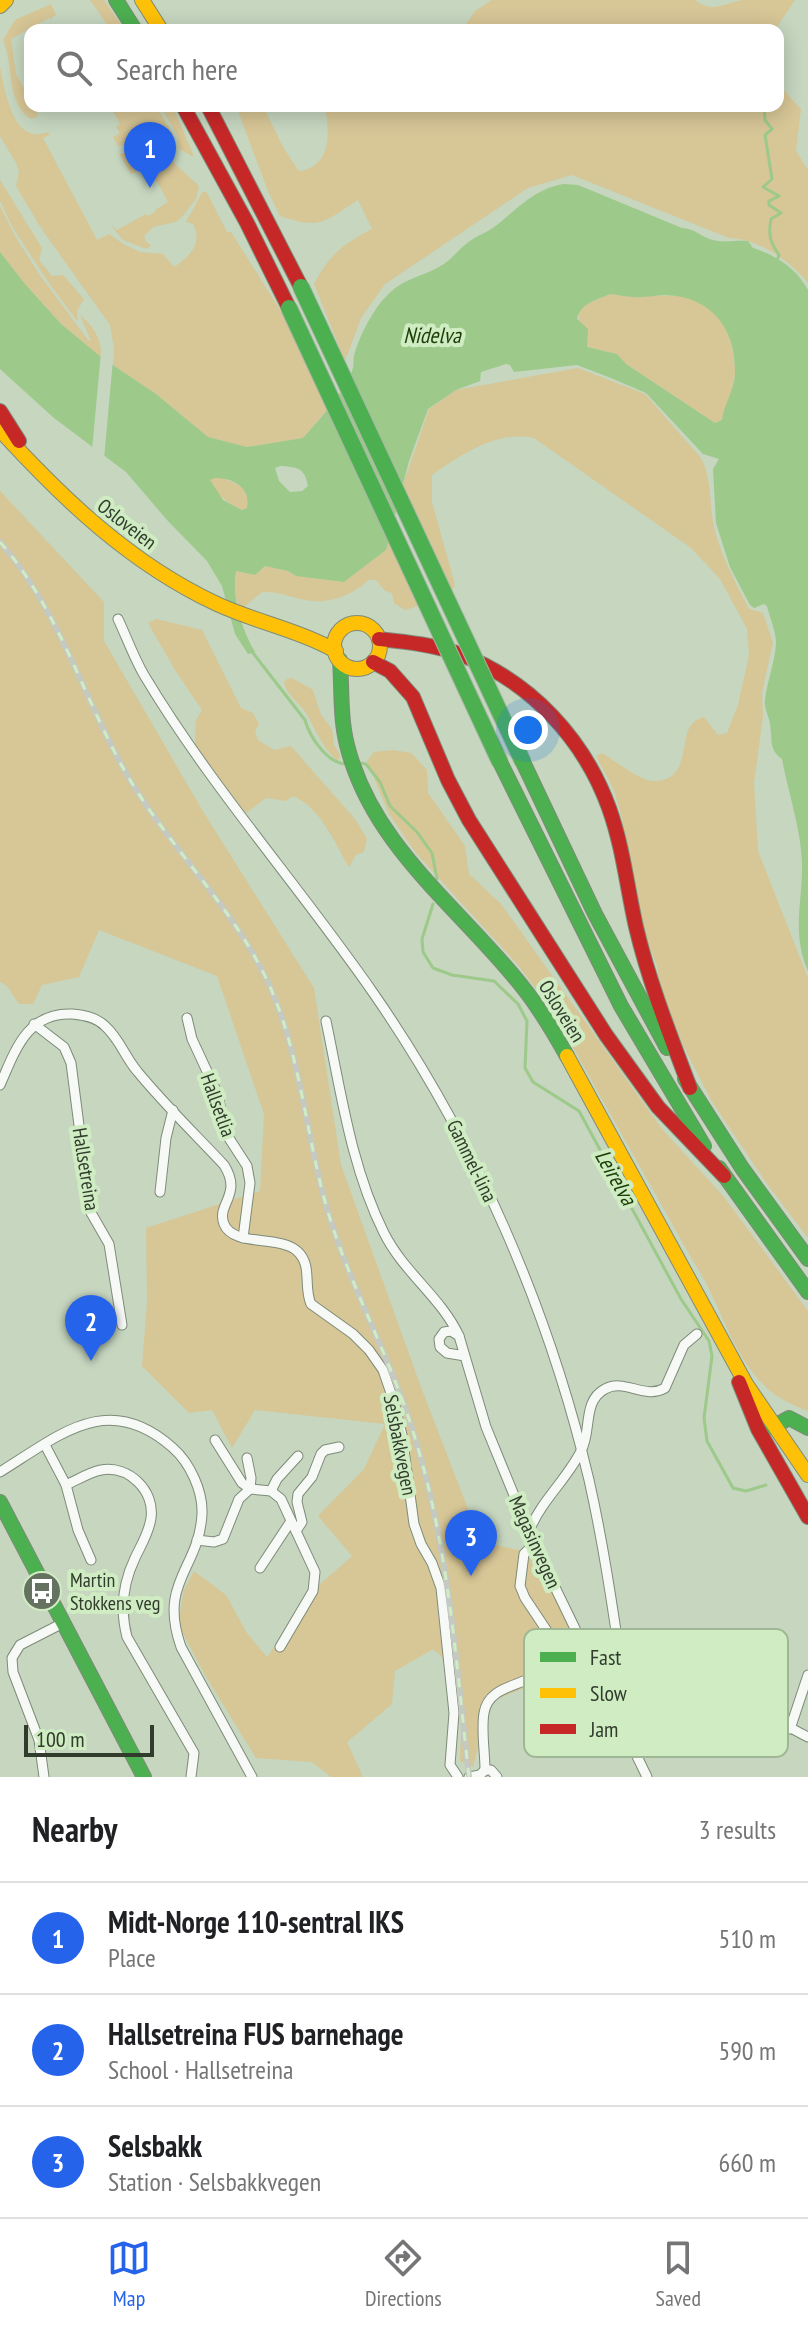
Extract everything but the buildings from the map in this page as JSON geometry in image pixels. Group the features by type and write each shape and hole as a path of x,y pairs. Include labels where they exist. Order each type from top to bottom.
{"main road":[{"path":"0,6 6,0"},
{"path":"116,0 131,24"},
{"path":"142,0 157,24"},
{"path":"186,112 289,308 500,762 613,993 662,1079 724,1176 808,1292"},
{"path":"211,112 301,287 623,970 690,1088 742,1168 808,1259"},
{"path":"2,420 36,470"},
{"path":"0,443 36,470"},
{"name":"Osloveien","path":"36,470 97,528 164,576 219,604 278,626 322,632 343,628"},
{"path":"366,665 380,649 379,639 365,624 353,623 343,628 336,638 338,656 350,667 366,665 397,675 417,700 435,750 471,825 624,1060 677,1129 724,1176"},
{"name":"Osloveien","path":"299,631 338,656 347,745 360,783 391,839 511,971 545,1017 716,1325 731,1359"},
{"path":"379,639 429,645 462,655 492,669 539,702 585,756 609,805 650,978 690,1088"},
{"name":"Osloveien","path":"343,703 366,665"},
{"path":"731,1359 773,1427 808,1475"},
{"path":"731,1359 758,1429 808,1517"},
{"path":"773,1427 782,1419 791,1418 808,1428"},
{"path":"0,1502 144,1777"}],"street":[{"name":"Gammel-lina","path":"118,619 151,686 211,774 374,993 446,1108 492,1202 538,1308 558,1366 581,1451 615,1629"},
{"path":"0,1085 21,1039 34,1024 47,1017 64,1014 88,1016 98,1021 114,1036 136,1070 224,1165 231,1177 232,1191 223,1215 224,1225 243,1238"},
{"name":"Hallsetlia","path":"187,1018 192,1039 218,1095 225,1132 247,1166 250,1183 243,1238"},
{"name":"Magasinvegen","path":"326,1021 362,1183 396,1255 449,1315 459,1336 486,1427 534,1544 575,1629"},
{"name":"Hallsetreina","path":"34,1024 64,1047 71,1063 90,1211 109,1244 122,1325"},
{"path":"0,1052 11,1060"},
{"path":"160,1192 166,1138 173,1110"},
{"name":"Selsbakkvegen","path":"243,1238 285,1244 296,1250 303,1258 307,1271 311,1304 353,1334 383,1370 402,1435 414,1524 441,1588 454,1713 450,1765 458,1777"},
{"path":"459,1336 451,1331 444,1332 439,1339 440,1347 447,1353 465,1356"},
{"path":"530,1529 538,1509 581,1451 591,1404 596,1396 613,1386 648,1393 665,1388 684,1345 697,1334"},
{"path":"0,1472 78,1426 109,1419 132,1423 159,1436 182,1456 195,1481 202,1511 197,1540 176,1586 174,1629 252,1777"},
{"path":"215,1440 242,1483 250,1489 271,1491 281,1499 315,1572 313,1591 280,1647"},
{"path":"45,1445 66,1485 78,1530 91,1560"},
{"path":"260,1568 294,1526 302,1522 298,1494 312,1477 321,1454 339,1447"},
{"path":"271,1491 277,1479 298,1456"},
{"path":"197,1540 214,1542 223,1539 239,1499 250,1489 247,1458"},
{"path":"66,1485 101,1470 119,1471 140,1484 152,1505 151,1522 125,1585 123,1621 127,1637 194,1753 191,1777"},
{"path":"534,1544 524,1554 520,1586 546,1629"},
{"path":"44,1777 39,1740 13,1672 12,1658 20,1645 63,1623"},
{"path":"808,1675 790,1729 808,1737"},
{"path":"485,1770 484,1714 487,1701 506,1686 524,1680"},
{"path":"637,1757 647,1777"},
{"path":"469,1777 480,1775 485,1770 491,1770 497,1777"}],"shaded area":[{"path":"90,0 104,0 121,24 107,24"},
{"path":"492,0 695,0 713,7 743,0 795,0 779,24 466,24 475,11"},
{"path":"51,4 56,15 51,18 53,21 49,18 38,24 24,24 24,32 11,39 16,74 24,88 24,112 38,113 36,118 31,119 23,113 14,94 3,40 15,20"},
{"path":"0,67 12,113 26,131 36,134 48,132 49,135 43,138 97,240 109,234 140,252 163,254 174,267 196,243 193,224 186,222 203,191 207,193 227,232 231,232 284,316 327,410 303,438 247,447 208,437 156,394 113,365 110,325 41,228 16,186 17,165 0,136"},
{"path":"784,91 801,109 796,151 808,170 808,283 783,259 762,246 729,238 572,175 528,188 385,284 361,318 345,361 314,284 338,251 372,229 358,200 322,222 305,222 280,216 238,112 266,112 283,147 298,170 302,171 312,167 324,154 326,112 784,112"},
{"path":"113,112 160,112 173,134 173,146 150,141 118,146 113,137 120,133 116,127 120,124"},
{"path":"164,112 175,112 194,157 179,149 177,135"},
{"path":"145,149 172,154 174,163 199,186 196,199 182,217 176,222 153,227 144,236 151,245 147,249 123,240 111,225 117,230 146,214 148,216 168,202 148,165 131,174 119,154"},
{"path":"0,180 42,248 39,260 52,276 63,275 84,299 77,311 78,322 13,228 0,201"},
{"path":"0,206 39,274 91,341 80,315 93,328 100,344 101,357 61,324 0,252"},
{"path":"610,294 685,297 697,301 717,316 729,336 735,372 722,420 715,423 626,364 617,354 587,347 579,313 587,304"},
{"path":"578,368 645,394 701,458 709,483 714,527 724,559 749,609 763,613 773,643 762,692 763,716 754,783 758,851 808,978 808,1238 765,1181 711,1100 683,1045 660,988 657,966 637,914 622,818 614,790 596,756 602,753 648,780 666,779 679,766 689,729 695,721 704,717 718,735 727,733 738,705 749,655 747,629 720,579 691,548 534,438 520,436 493,441 467,452 432,475 432,502 455,585 452,590 403,485 429,409 456,390"},
{"path":"221,477 243,487 247,508 242,510 219,494 210,479"},
{"path":"0,491 104,602 104,641 204,813 314,988 341,1165 470,1514 491,1544 532,1553 572,1629 524,1629 524,1688 489,1702 473,1767 460,1761 461,1715 457,1686 452,1672 433,1649 395,1671 392,1704 347,1742 363,1777 331,1777 312,1762 256,1758 178,1624 184,1590 194,1571 226,1595 247,1633 267,1657 318,1586 352,1556 318,1516 364,1469 385,1424 255,1410 232,1448 212,1410 189,1413 142,1366 147,1303 146,1228 260,1191 264,1114 217,976 99,930 79,977 42,985 33,1004 19,1004 7,986 0,982"},
{"path":"388,541 418,606 405,610 394,603 392,593 385,591 376,580 368,580 336,599 307,600 262,592 244,607 238,605 234,588 236,571 255,575 265,566 296,576 344,582 386,550"},
{"path":"156,619 202,630 241,708 253,713 259,724 255,731 258,740 274,750 291,746 355,819 367,839 364,852 356,855 349,867 319,817 303,801 293,796 286,801 266,798 246,813 195,746 196,720 202,710 148,623"},
{"path":"292,678 313,690 321,715 332,729 334,745 340,755 338,761 306,713 287,691 284,682"},
{"path":"393,750 411,753 427,770 428,793 465,846 469,874 501,904 662,1129 724,1197 808,1311 808,1411 774,1394 753,1373 553,1012 518,965 416,853 389,814 367,761 374,752"}],"water":[{"name":"Nidelva","path":"578,185 712,240 748,241 753,248 785,264 808,290 808,971 799,930 802,862 799,837 782,759 773,747 765,703 775,650 773,625 767,606 764,604 754,608 750,605 730,567 716,523 713,469 719,459 703,454 646,393 577,365 514,372 506,364 481,372 480,381 456,390 428,409 409,461 386,550 344,582 296,576 265,566 255,575 236,571 235,592 239,613 255,652 248,654 235,634 222,586 207,561 126,472 54,418 0,369 0,252 61,324 101,357 156,394 208,437 247,447 303,438 344,386 353,368 364,330 387,295 448,261 470,241 493,228 528,200 554,186","holes":["610,294 682,297 709,309 718,319 731,343 735,373 722,420 715,423 626,364 617,354 587,347 588,329 577,319 579,314 590,303","275,468 299,469 305,475 308,486 302,491 290,492 279,481","222,478 235,482 244,490 247,508 242,510 223,500 210,480"]}],"pier":[{"path":"101,352 113,360 104,459 92,450"}],"waterway":[{"path":"764,112 765,120 772,129 765,135 772,179 763,187 779,196 769,201 769,205 781,213 771,219 770,230 778,258"},
{"name":"Leirelva","path":"253,653 305,720 321,750 334,760 349,764"},
{"name":"Leirelva","path":"360,763 366,764 380,782 390,806 417,832 432,853 437,879"},
{"name":"Leirelva","path":"433,904 422,939 423,952 433,968 452,975 494,981 518,1004 527,1021 525,1068 533,1082 579,1111 681,1299 709,1341 712,1356 704,1418 707,1441 733,1488 746,1491 766,1485"}],"railway":[{"path":"0,542 20,567 53,622 107,738 138,793 251,950 278,1006 337,1241 406,1409 427,1480 450,1606 469,1777"}],"traffic: fast":[{"path":"116,0 131,24"},
{"path":"301,287 523,762"},
{"path":"289,308 500,762"},
{"path":"340,660 342,714 347,745 359,781 376,814 420,874 521,985 546,1019 567,1056"},
{"path":"500,762 621,1006 704,1146"},
{"path":"523,762 595,914 667,1048"},
{"path":"685,1079 742,1168 808,1259"},
{"path":"719,1168 808,1292"},
{"path":"773,1427 789,1418 808,1428"},
{"path":"0,1502 144,1777"}],"traffic: slow":[{"path":"0,6 6,0"},
{"path":"142,0 157,24"},
{"path":"0,430 74,505 156,570 217,604 336,651"},
{"path":"357,623 373,630 380,646 373,662 357,669 341,662 334,646 341,630 357,623"},
{"path":"567,1056 746,1384 808,1475"}],"traffic: jam":[{"path":"186,112 289,308"},
{"path":"211,112 301,287"},
{"path":"0,411 19,441"},
{"path":"379,639 442,649 487,666 532,697 570,736 609,808 647,968 690,1088"},
{"path":"373,662 390,671 413,697 448,780 469,820 606,1035 658,1107 724,1176"},
{"path":"739,1382 758,1429 808,1517"}],"place":[{"name":"Midt-Norge 110-sentral IKS","path":"150,188"},
{"name":"Hallsetreina FUS barnehage","path":"91,1361"},
{"name":"Selsbakk","path":"471,1576"},
{"name":"Martin Stokkens veg","path":"42,1591"}]}
